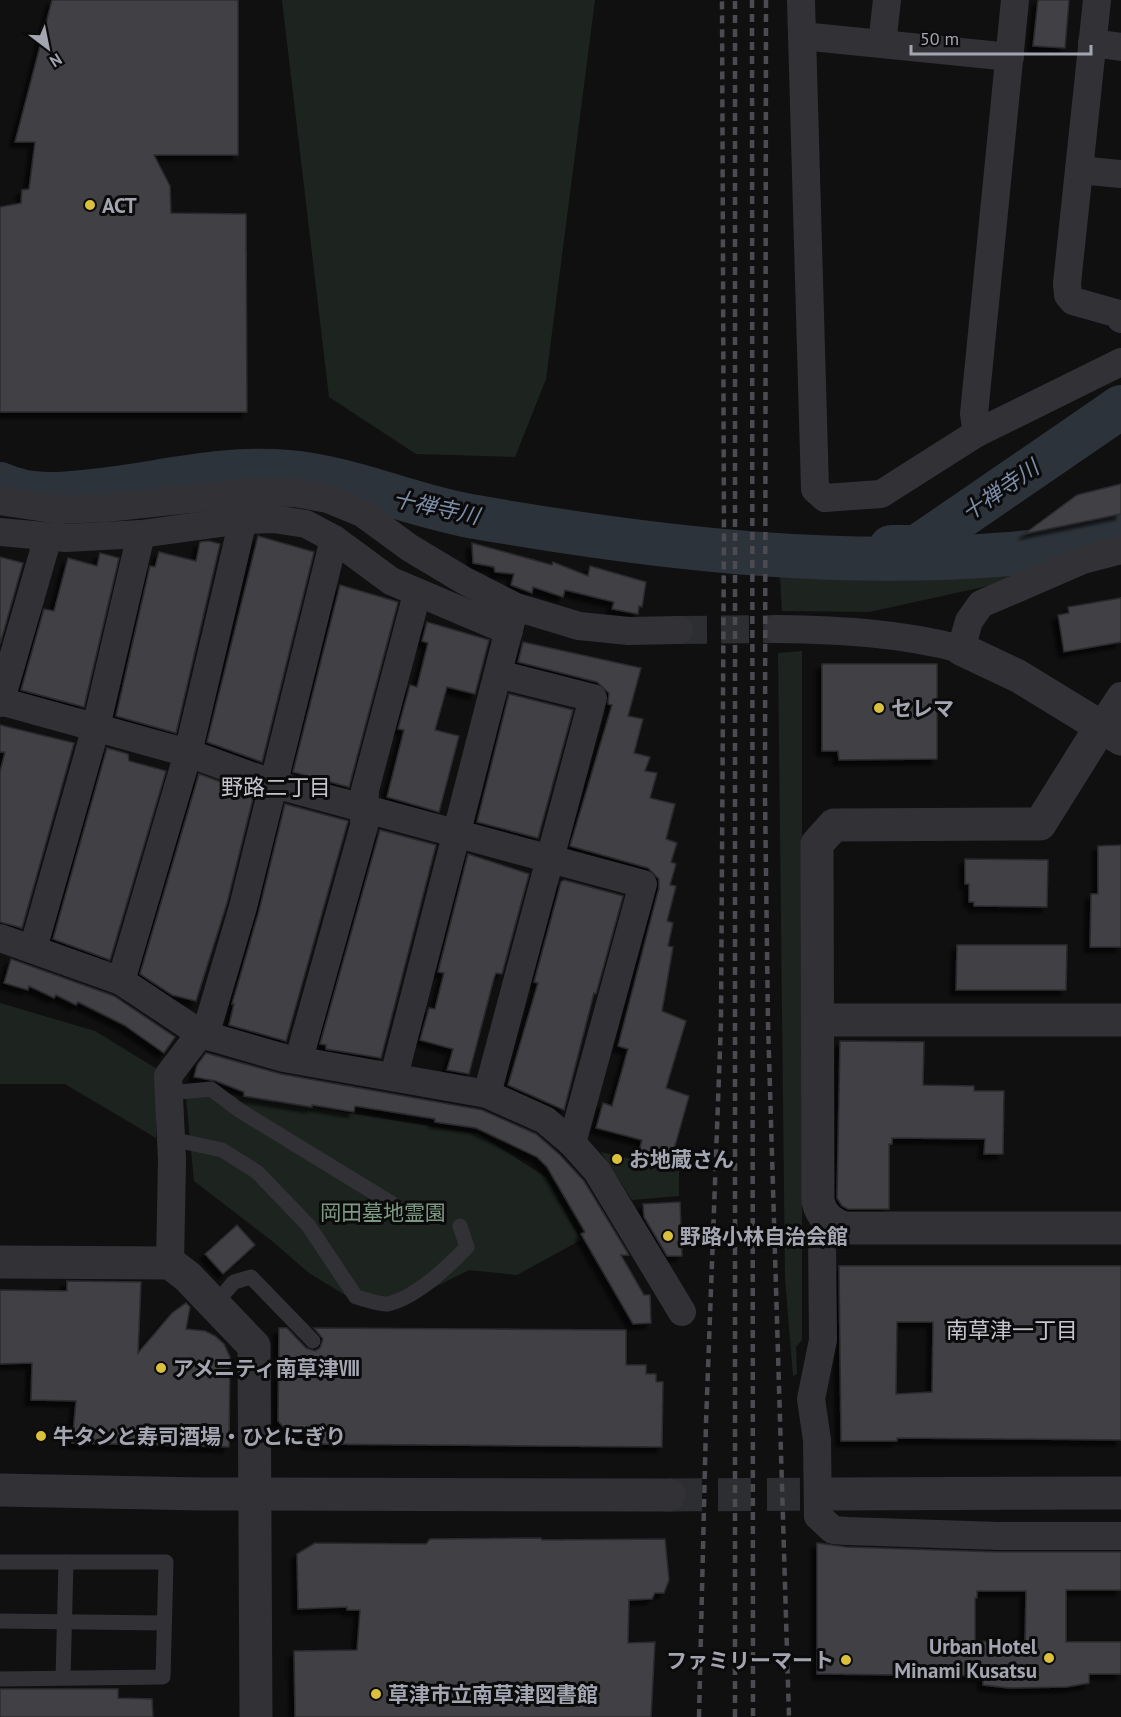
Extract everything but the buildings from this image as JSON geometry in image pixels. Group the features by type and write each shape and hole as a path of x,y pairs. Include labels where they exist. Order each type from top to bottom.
{"street":[{"path":"801,0 815,489 825,498 881,494 978,434 1121,362"},
{"path":"882,44 887,0"},
{"path":"978,434 974,414 1015,0"},
{"path":"1097,0 1066,283 1068,296 1073,301 1119,314 1121,319"},
{"path":"802,36 1010,57"},
{"path":"1092,43 1121,46"},
{"path":"1079,170 1121,174"},
{"path":"0,501 59,510 106,508 257,492 295,493 328,499 362,513 410,548 465,581 512,619"},
{"path":"0,532 48,537 141,534 243,520 274,519 306,524 334,539 391,581 417,594 512,619 629,632 679,630"},
{"path":"121,981 188,753 243,520"},
{"path":"33,949 96,727 141,534"},
{"path":"48,537 0,702 188,753 274,784 643,884 572,1143"},
{"path":"170,1263 171,1139 168,1076 209,1022 243,908 334,539"},
{"path":"960,649 969,621 981,604 1083,560 1121,550"},
{"path":"299,1059 364,826 365,790 417,594"},
{"path":"394,1076 512,619"},
{"path":"778,629 850,630 917,637 960,649 1018,676 1110,733"},
{"path":"487,1094 593,698 498,674"},
{"path":"1121,696 1110,733 1040,824 834,825 817,844 818,1201 820,1209 830,1222 845,1228 1121,1228"},
{"path":"0,938 121,981 201,1034 284,1058 487,1094 545,1120 572,1143 597,1171 682,1311"},
{"path":"818,1020 1121,1020"},
{"path":"830,1222 822,1238 823,1340 812,1399 817,1440 818,1516 833,1530 847,1531 999,1536 1121,1536"},
{"path":"0,1262 170,1263 188,1277 254,1346 256,1717"},
{"path":"0,1490 256,1494 669,1495"},
{"path":"829,1494 1121,1493"}],"lane":[{"path":"169,1093 211,1089 239,1110 391,1203"},
{"path":"171,1139 222,1150 257,1172 308,1225 356,1296 386,1304 402,1298 443,1273 466,1247 460,1226"},
{"path":"214,1305 234,1282 251,1277 314,1341"},
{"path":"0,1562 166,1562 163,1677 0,1679"},
{"path":"63,1678 66,1562"},
{"path":"0,1621 164,1623"}],"green space":[{"path":"282,0 595,0 546,379 515,457 416,454 329,397"},
{"path":"1028,569 1029,577 869,612 782,611 780,576 979,576"},
{"path":"802,651 802,1340 796,1347 797,1374 793,1376 785,1278 778,653"},
{"path":"0,1003 95,1031 157,1069 156,1138 65,1084 0,1084"},
{"name":"岡田墓地霊園","path":"194,1088 479,1134 547,1178 581,1240 517,1275 469,1270 391,1309 345,1295 309,1273 272,1241 194,1181 186,1098"},
{"path":"601,1152 679,1170 679,1196 632,1200"}],"waterway":[{"name":"十禅寺川","path":"891,547 917,547 1121,407"},
{"name":"十禅寺川","path":"0,484 24,492 62,494 217,473 287,472 334,479 447,511 537,527 671,546 806,557 941,558 1009,554 1051,549 1121,535"}],"tunnel":[{"path":"679,630 778,629"},
{"path":"669,1495 829,1494"}],"railway":[{"path":"699,1717 706,1423 721,1022 724,535 722,0"},
{"path":"735,0 735,1717"},
{"path":"752,0 753,1717"},
{"path":"766,0 765,796 768,1023 789,1717"}],"place":[{"name":"ACT","path":"90,205"},
{"name":"セレマ","path":"879,708"},
{"name":"お地蔵さん","path":"617,1159"},
{"name":"野路小林自治会館","path":"668,1236"},
{"name":"アメニティ南草津Ⅷ","path":"161,1368"},
{"name":"牛タンと寿司酒場・ひとにぎり","path":"41,1436"},
{"name":"Urban Hotel Minami Kusatsu","path":"1049,1658"},
{"name":"ファミリーマート","path":"846,1660"},
{"name":"草津市立南草津図書館","path":"376,1694"}],"district":[{"name":"野路二丁目","path":"276,787"},
{"name":"南草津一丁目","path":"1012,1330"}]}
